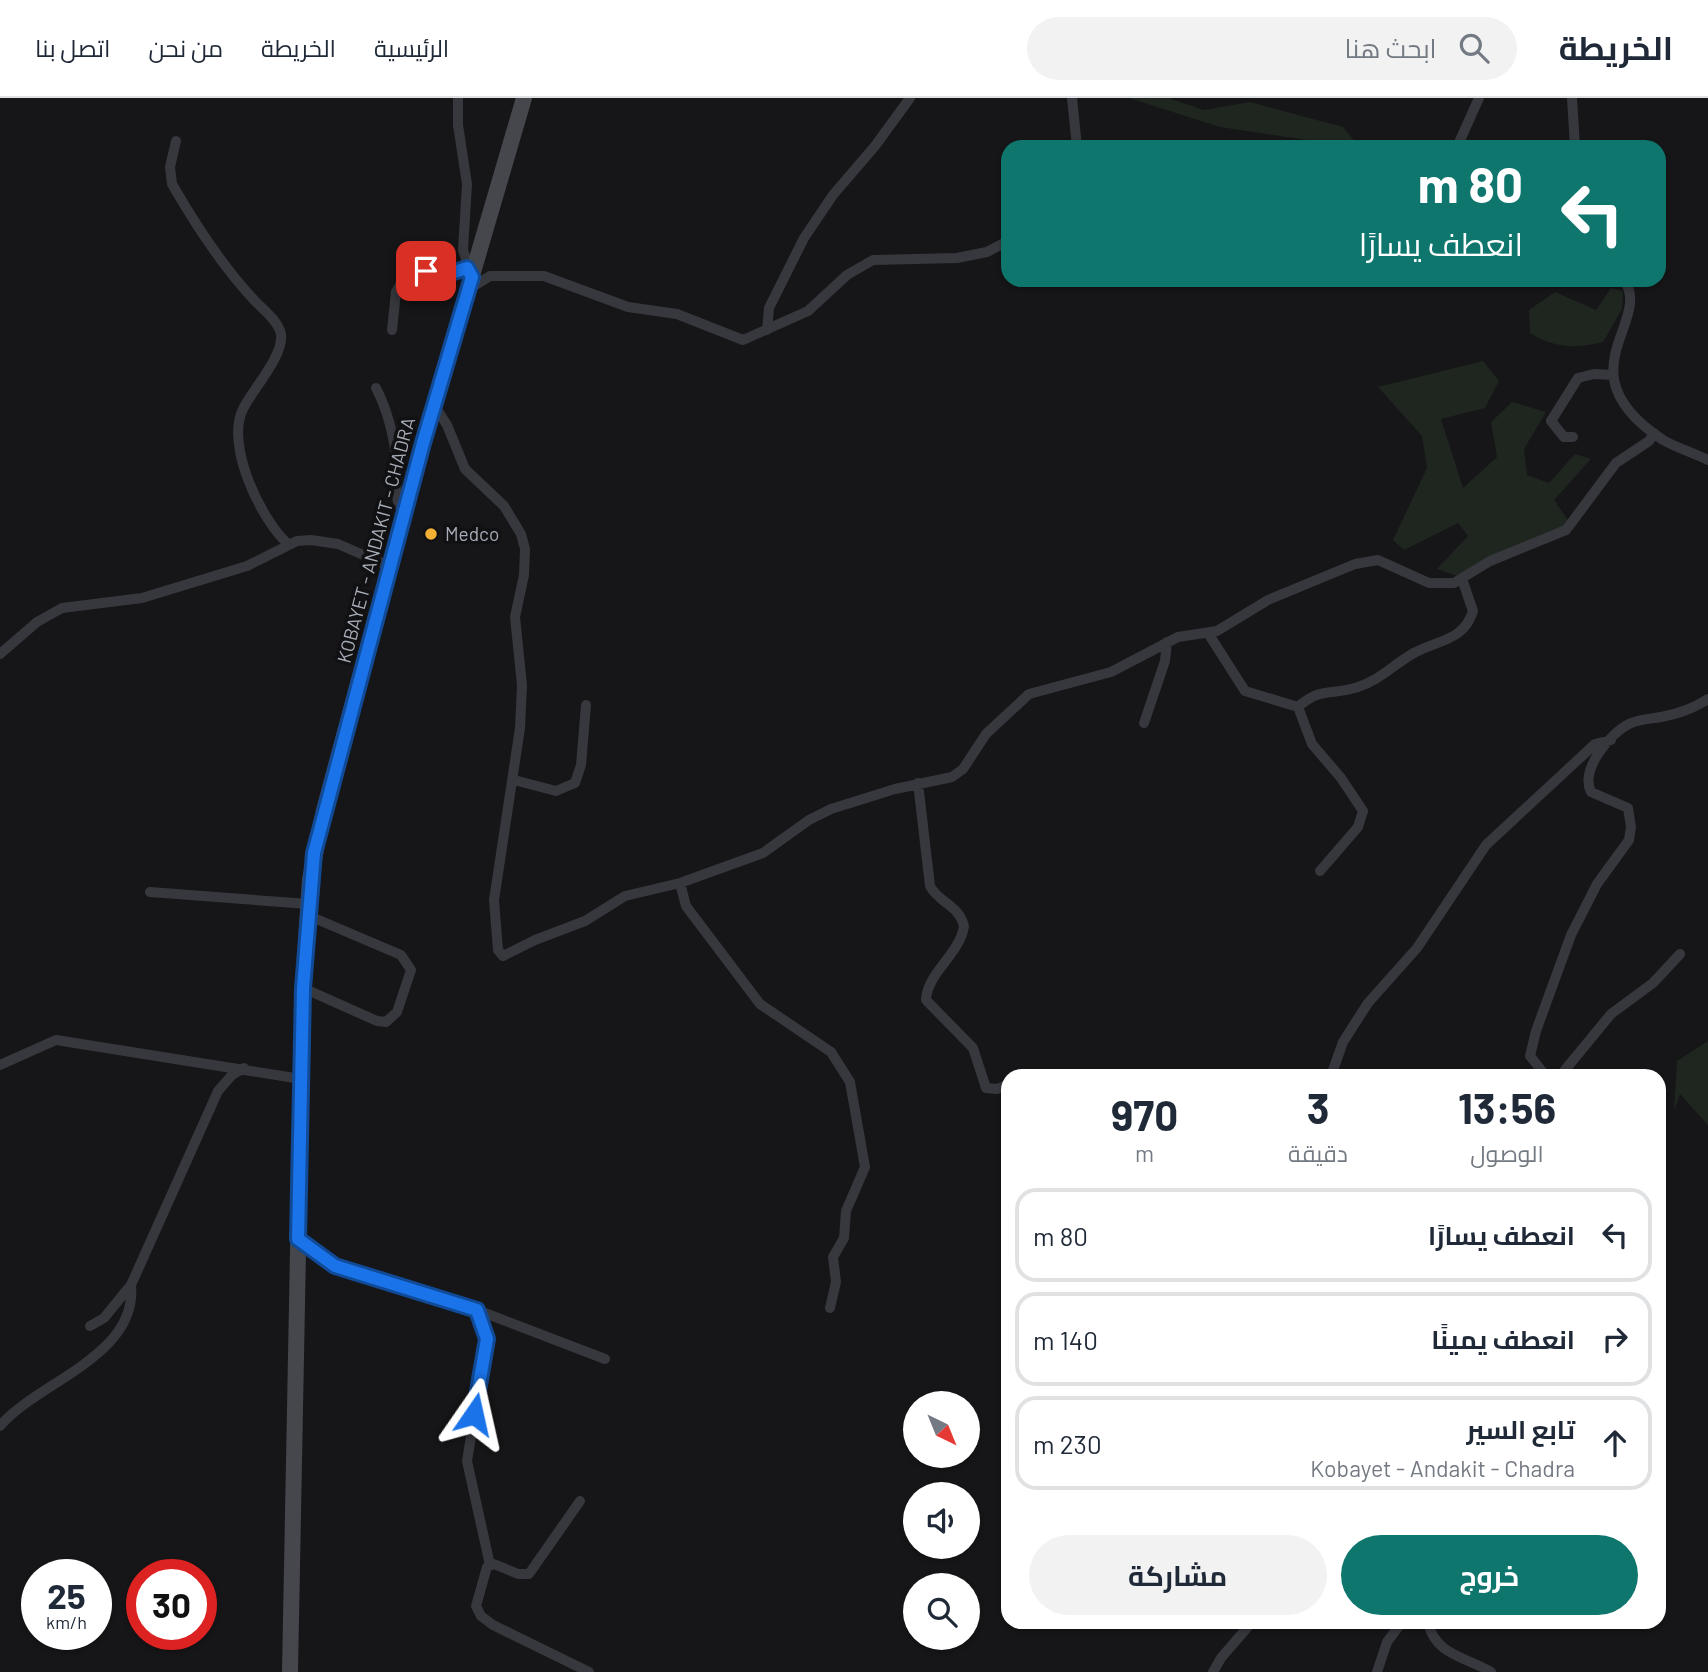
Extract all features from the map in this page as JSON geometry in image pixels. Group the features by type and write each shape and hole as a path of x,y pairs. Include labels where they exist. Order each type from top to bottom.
{"main road":[{"name":"KOBAYET - ANDAKIT - CHADRA","path":"290,1672 303,988 314,853 469,278 523,98"}],"street":[{"path":"458,98 458,125 467,184 463,250 469,278"},
{"path":"767,330 769,308 804,238 833,195 910,98"},
{"path":"1072,98 1076,140"},
{"path":"1460,140 1479,98"},
{"path":"1572,98 1575,140"},
{"path":"176,141 170,167 172,184 233,275 271,317 281,334 278,350 242,411 238,433 257,501 270,525 288,544"},
{"path":"392,330 396,292 406,274 419,271 454,272 469,278 544,276 628,307 684,316 743,341 808,311 848,275 873,260 957,258 987,252 1001,245"},
{"path":"1626,287 1631,302 1613,357 1613,375 1619,395 1654,433 1708,460"},
{"path":"1573,437 1564,438 1551,421 1578,378 1594,374 1613,375"},
{"path":"376,388 385,410 397,461 397,502 405,514"},
{"path":"434,405 447,425 465,469 504,506 521,534 525,549 524,575 515,617 522,685 514,780 494,900 498,950 501,956 506,956 542,937 585,922 625,895 680,883 769,850 821,813 918,783 958,774 986,734 1029,694 1111,672 1167,642 1224,628 1268,600 1366,561 1387,562 1429,583 1448,584 1462,579 1490,561 1554,537 1568,528 1616,463 1649,441 1654,433"},
{"path":"0,654 37,622 62,608 142,598 247,566 288,544 303,540 321,540 357,551 391,567"},
{"path":"1298,707 1318,692 1349,690 1372,681 1413,653 1451,639 1468,622 1473,611 1462,579"},
{"path":"1208,634 1245,691 1298,707"},
{"path":"1144,723 1165,661 1167,642"},
{"path":"1540,1069 1530,1056 1536,1031 1571,935 1597,884 1629,840 1631,827 1628,808 1597,796 1588,785 1589,771 1611,740 1629,724 1686,711 1708,699"},
{"path":"514,780 556,791 575,783 580,771 586,705"},
{"path":"1298,707 1312,744 1341,778 1363,811 1358,827 1320,871"},
{"path":"1333,1069 1343,1042 1368,1003 1417,948 1486,845 1595,744 1611,740"},
{"path":"918,783 930,886 937,896 954,906 964,926 960,942 928,989 927,1004 973,1048 986,1088 1001,1088"},
{"path":"680,883 686,906 760,1004 831,1052 850,1082 865,1167 846,1212 844,1238 833,1257 836,1282 830,1308"},
{"path":"150,892 308,909 401,955 411,970 397,1012 386,1022 377,1021 303,988"},
{"path":"1566,1069 1611,1014 1661,976 1680,954"},
{"path":"0,1065 56,1040 301,1079"},
{"path":"90,1326 104,1318 131,1285 218,1091 232,1075 244,1068"},
{"path":"298,1239 335,1266 477,1310 605,1359"},
{"path":"0,1426 15,1409 70,1375 106,1344 127,1316 131,1285"},
{"path":"477,1310 487,1339 467,1461 490,1565"},
{"path":"490,1565 518,1574 529,1574 580,1501"},
{"path":"490,1565 485,1569 478,1593 476,1606 481,1616 525,1643 589,1672"},
{"path":"1213,1672 1221,1658 1246,1629"},
{"path":"1377,1672 1387,1642 1397,1629"},
{"path":"1432,1629 1436,1641 1447,1652 1491,1672"}],"shaded area":[{"path":"1129,98 1168,98 1204,110 1250,102 1343,127 1353,140 1306,140 1220,127"},
{"path":"1611,288 1623,291 1622,309 1603,342 1565,346 1548,342 1530,333 1529,310 1555,292 1596,310"},
{"path":"1483,361 1499,381 1485,408 1441,419 1463,488 1497,457 1491,422 1512,402 1546,412 1524,449 1527,475 1549,483 1575,454 1591,459 1554,500 1570,523 1457,576 1437,569 1468,536 1458,523 1404,550 1393,540 1427,468 1422,436 1378,387"},
{"path":"1708,1041 1708,1125 1680,1094 1674,1111 1677,1061"}],"place":[{"name":"Medco","path":"431,534"}],"route":[{"path":"426,271 454,272 467,268 472,277 423,443 314,853 303,988 298,1239 317,1256 335,1266 477,1310 487,1330 487,1339 474,1414"}]}
